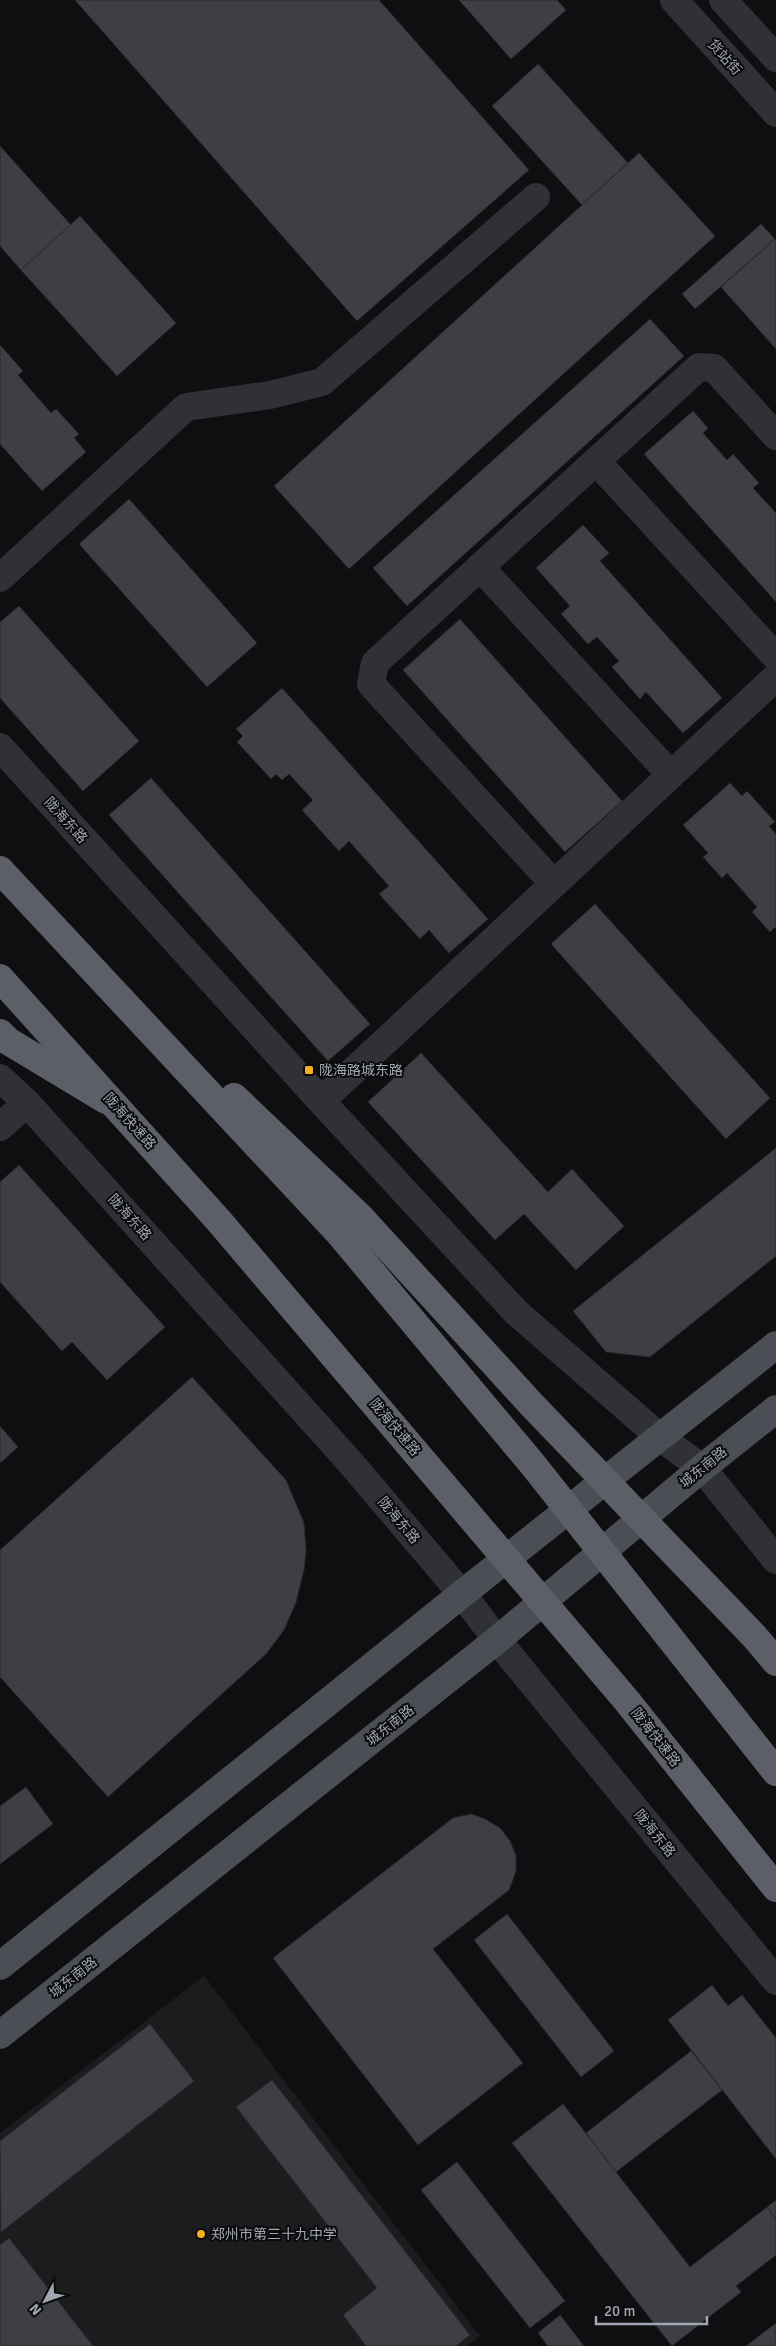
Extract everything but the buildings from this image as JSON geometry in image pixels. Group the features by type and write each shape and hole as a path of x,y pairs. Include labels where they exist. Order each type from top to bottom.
{"highway":[{"path":"0,870 339,1233 534,1466 776,1772"},
{"name":"陇海快速路","path":"0,978 219,1221 627,1701 776,1888"},
{"path":"138,1019 235,1097 361,1218 531,1404 754,1636 776,1662"},
{"path":"0,1033 8,1041 117,1107"}],"main road":[{"path":"0,1966 462,1594 776,1345"},
{"name":"城东南路","path":"0,2035 497,1640 702,1468 776,1409"}],"street":[{"name":"货站街","path":"674,0 776,113"},
{"path":"723,0 776,58"},
{"path":"0,578 186,407 270,395 322,382 536,197"},
{"path":"554,884 371,684 375,663 699,367 714,368 776,436"},
{"path":"596,461 776,657"},
{"path":"480,566 671,775"},
{"path":"321,1101 776,677"},
{"name":"陇海东路","path":"0,748 516,1312 661,1438 702,1468 776,1560"},
{"name":"陇海东路","path":"0,1078 27,1103 349,1461 462,1594 497,1640 776,1981"},
{"path":"0,1127 27,1103"}],"shaded area":[{"name":"郑州市第三十九中学","path":"204,1976 480,2336 467,2346 0,2346 0,2133"}],"place":[{"name":"陇海路城东路","path":"309,1070"},
{"name":"郑州市第三十九中学","path":"201,2234"}]}
